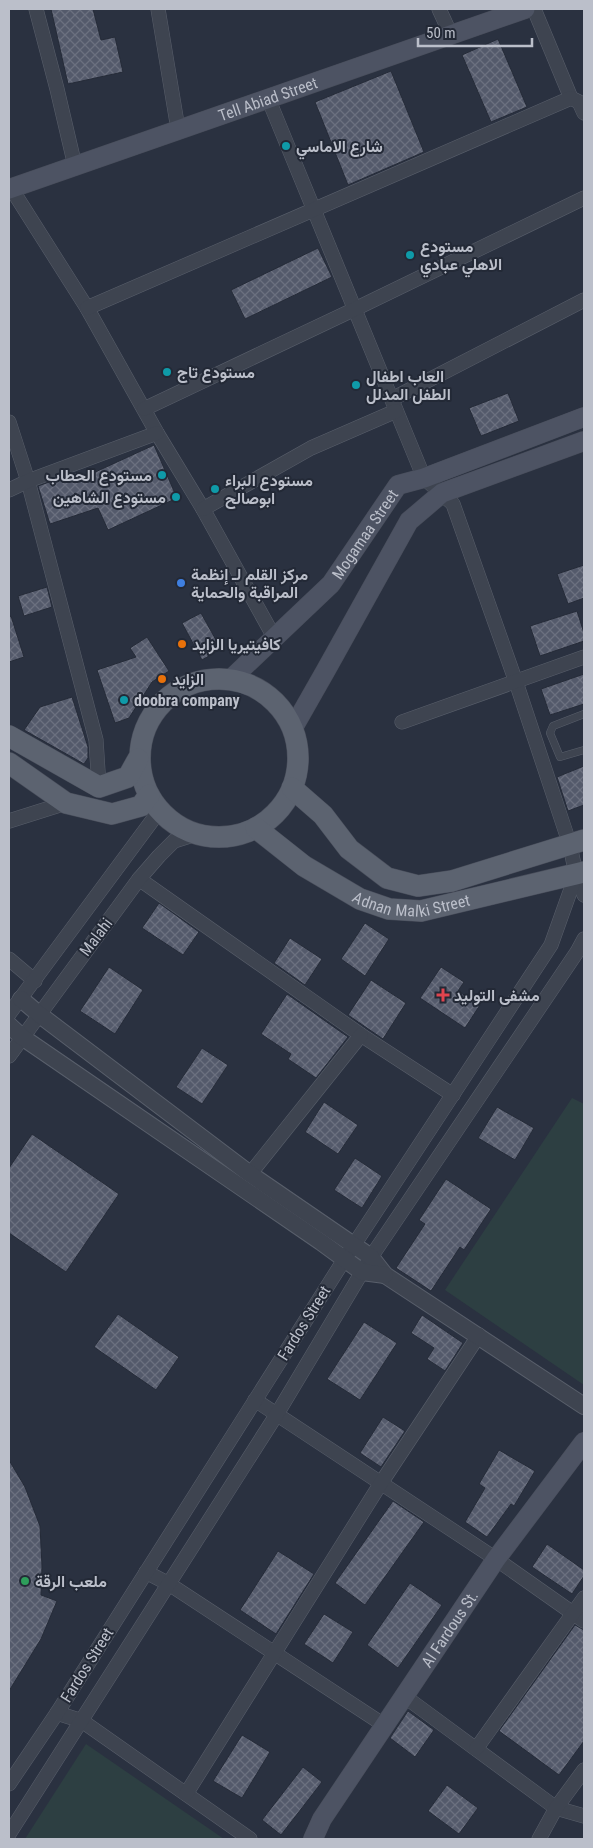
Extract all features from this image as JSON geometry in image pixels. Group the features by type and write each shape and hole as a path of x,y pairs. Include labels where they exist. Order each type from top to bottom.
{"main road":[{"name":"Tell Abiad Street","path":"10,189 525,9"},
{"name":"Mogamaa Street","path":"231,679 331,584 398,485 424,478 584,417"},
{"name":"Mogamaa Street","path":"293,728 409,521 442,493 584,441"},
{"path":"12,746 99,787 128,777 138,759 143,734 153,713 168,696 187,685 209,678 231,679 251,684 268,695 282,710 293,728 298,748 298,768 292,788 284,804 271,818 256,828 237,835 216,837 196,834 176,824 154,803 142,776 138,759"},
{"path":"9,763 66,803 112,814 154,803"},
{"name":"Adnan Malki Street","path":"292,788 323,815 349,849 387,878 418,886 452,881 577,842"},
{"name":"Adnan Malki Street","path":"256,828 304,866 360,899 389,909 421,911 580,873"},
{"name":"Al Fardous St.","path":"322,1819 496,1560 584,1442"},
{"path":"300,1839 322,1819"},
{"path":"313,1839 322,1819"}],"street":[{"path":"36,9 57,89 74,166"},
{"path":"158,9 178,129"},
{"path":"439,9 451,35"},
{"path":"534,9 571,98 579,102 584,113"},
{"path":"268,98 424,478 453,504 516,682 577,842 584,895"},
{"path":"87,308 571,98"},
{"path":"10,189 87,308 157,434 203,509 274,637"},
{"path":"144,409 584,198"},
{"path":"203,509 584,300"},
{"path":"9,422 28,481 96,740 99,787"},
{"path":"9,490 28,481 157,434"},
{"path":"402,722 584,657"},
{"path":"9,821 66,803"},
{"name":"Malahi","path":"9,1014 35,981 154,803"},
{"name":"Malahi","path":"9,1056 139,879 174,841 196,834"},
{"name":"Fardos Street","path":"9,1784 57,1712 353,1246 551,944 580,873"},
{"path":"139,879 361,1035 453,1096"},
{"name":"Fardos Street","path":"9,1834 277,1414 371,1257 572,960 584,939"},
{"path":"9,959 35,981"},
{"path":"21,999 250,1174 371,1257 385,1275 479,1335 584,1406"},
{"path":"9,1025 22,1037 362,1272 385,1275"},
{"path":"250,1174 361,1035"},
{"path":"186,1794 381,1483 479,1335"},
{"path":"255,1400 579,1617"},
{"path":"146,1572 169,1584 384,1725"},
{"path":"476,1749 579,1617 584,1598"},
{"path":"404,1696 556,1808 584,1816"},
{"path":"57,1712 82,1721 250,1839"},
{"path":"539,1839 556,1808 584,1770"}],"lane":[{"path":"584,714 553,726 550,734 560,757 584,750"}],"shaded area":[{"path":"572,1098 584,1104 584,1385 445,1290"},
{"path":"86,1744 224,1839 25,1839"}],"building":[{"path":"51,9 93,9 101,40 115,37 123,72 68,84"},
{"path":"498,39 527,107 491,122 462,55"},
{"path":"391,71 424,152 348,185 315,102"},
{"path":"318,248 332,277 245,319 231,290"},
{"path":"508,393 519,421 481,436 469,408"},
{"path":"154,445 177,498 108,530 98,508 50,524 38,486 78,472 80,479"},
{"path":"584,565 584,598 568,604 557,574"},
{"path":"47,587 52,607 24,616 18,596"},
{"path":"577,611 584,633 584,641 540,656 530,626"},
{"path":"201,613 221,649 202,660 182,623"},
{"path":"11,616 24,657 9,662 9,617"},
{"name":"doobra company","path":"147,637 169,671 152,682 129,718 115,723 97,670 136,657 130,648"},
{"path":"584,674 584,704 550,715 541,689"},
{"path":"72,697 88,747 88,758 84,764 24,730 40,707"},
{"path":"584,766 584,805 568,811 557,777"},
{"path":"159,903 199,932 183,955 142,928"},
{"path":"365,923 389,939 365,976 341,959"},
{"path":"290,938 322,959 305,985 274,963"},
{"path":"109,967 143,990 115,1034 80,1011"},
{"name":"مشفى التوليد","path":"441,967 464,982 458,991 480,1005 465,1028 420,998"},
{"path":"371,980 406,1003 383,1039 348,1015"},
{"path":"287,994 348,1037 316,1078 288,1059 291,1054 261,1034"},
{"path":"202,1048 228,1065 202,1104 176,1087"},
{"path":"324,1102 358,1125 338,1154 305,1132"},
{"path":"497,1107 534,1128 515,1160 478,1138"},
{"path":"32,1134 119,1194 66,1272 9,1233 9,1168"},
{"path":"355,1158 382,1176 362,1208 334,1190"},
{"path":"446,1179 491,1209 464,1250 460,1247 431,1291 396,1268 425,1224 419,1220"},
{"path":"118,1314 179,1357 156,1390 94,1347"},
{"path":"422,1315 463,1343 445,1371 427,1359 434,1348 411,1333"},
{"path":"364,1322 397,1343 360,1400 327,1379"},
{"path":"383,1417 405,1431 381,1467 360,1453"},
{"path":"499,1450 535,1471 514,1506 511,1504 487,1537 465,1522 485,1488 479,1484"},
{"name":"ملعب الرقة","path":"9,1460 25,1487 40,1526 41,1595 57,1601 41,1639 9,1691"},
{"path":"393,1501 424,1522 365,1605 335,1583"},
{"path":"547,1544 584,1570 584,1576 572,1594 532,1567"},
{"path":"278,1551 314,1574 276,1634 240,1610"},
{"path":"410,1583 442,1605 398,1668 367,1645"},
{"path":"324,1614 353,1632 333,1663 304,1644"},
{"path":"575,1625 584,1630 584,1741 559,1775 499,1731"},
{"path":"408,1711 434,1730 415,1757 390,1738"},
{"path":"242,1735 270,1752 242,1798 213,1781"},
{"path":"303,1767 322,1782 281,1835 262,1820"},
{"path":"447,1785 478,1808 459,1834 428,1811"}],"place":[{"name":"شارع الاماسي","path":"286,146"},
{"name":"مستودع الاهلي عبادي","path":"410,255"},
{"name":"مستودع تاج","path":"167,372"},
{"name":"العاب اطفال الطفل المدلل","path":"356,385"},
{"name":"مستودع الحطاب","path":"162,475"},
{"name":"مستودع البراء ابوصالح","path":"215,489"},
{"name":"مستودع الشاهين","path":"176,497"},
{"name":"مركز القلم لـ إنظمة المراقبة والحماية","path":"181,583"},
{"name":"كافيتيريا الزايد","path":"182,644"},
{"name":"الزايد","path":"162,679"},
{"name":"doobra company","path":"124,700"},
{"name":"مشفى التوليد","path":"443,995"},
{"name":"ملعب الرقة","path":"25,1581"}]}
